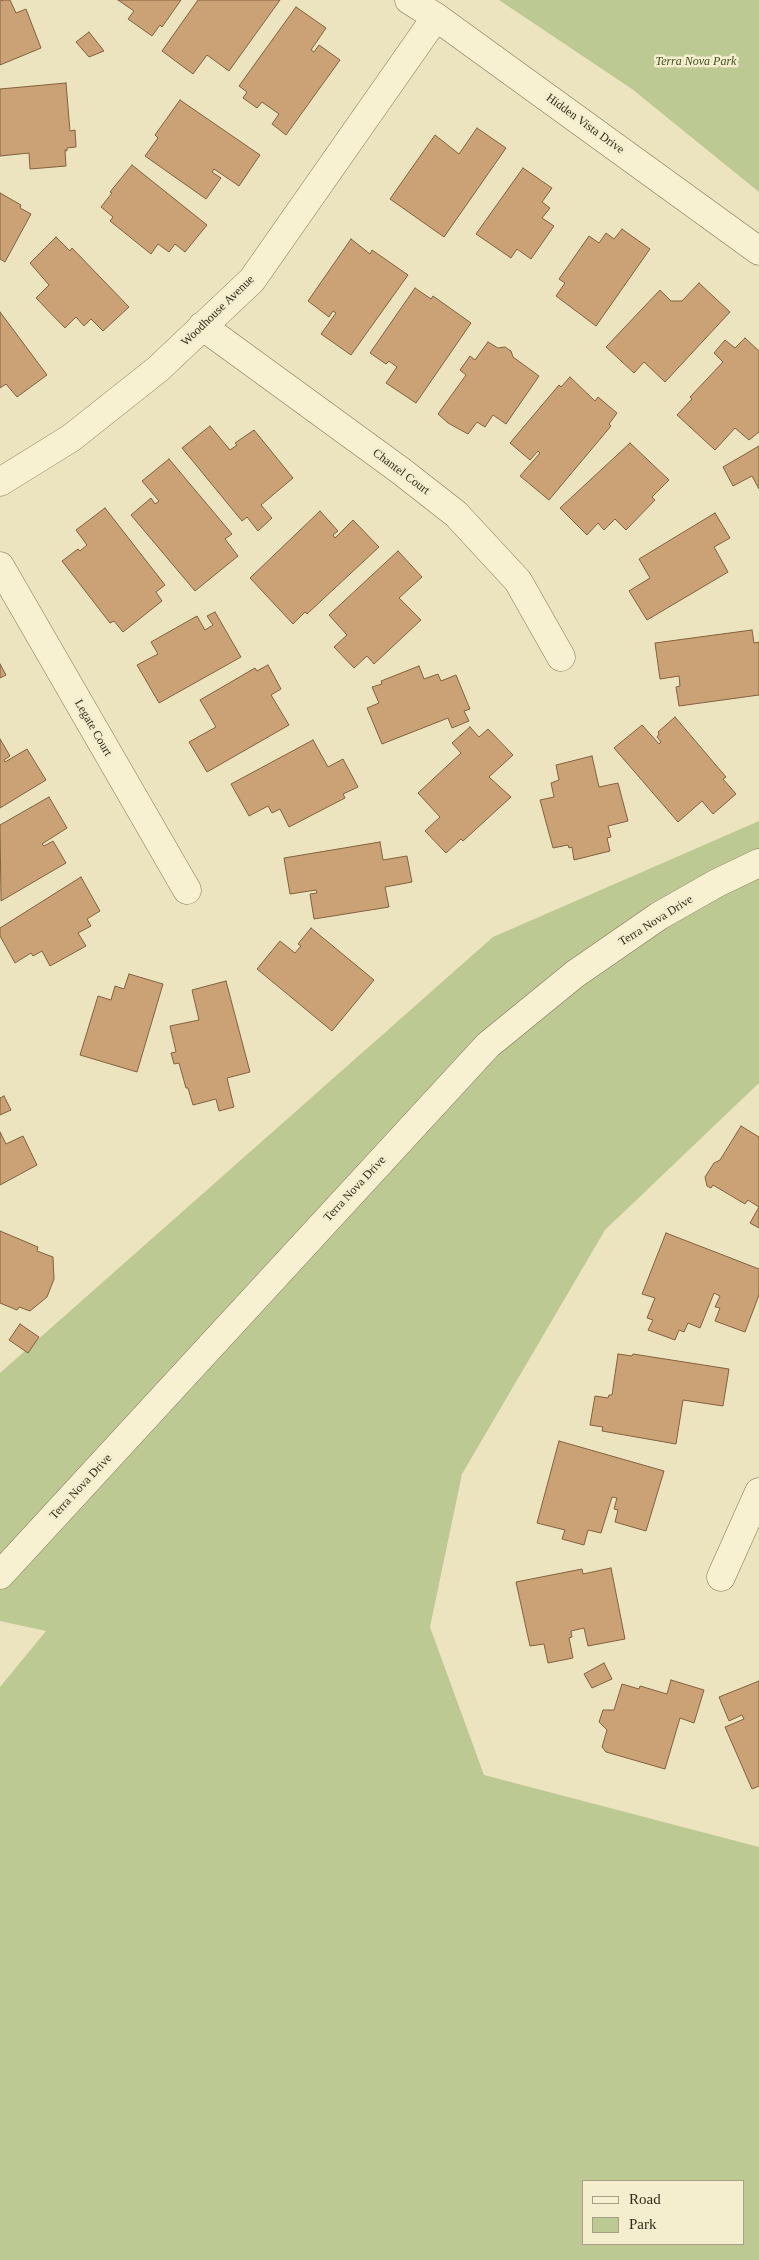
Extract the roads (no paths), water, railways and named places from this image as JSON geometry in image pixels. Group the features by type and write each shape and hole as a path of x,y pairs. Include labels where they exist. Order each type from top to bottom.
{"street":[{"name":"Hidden Vista Drive","path":"409,0 436,17 759,251"},
{"name":"Woodhouse Avenue","path":"0,482 71,438 158,369 252,280 436,17"},
{"name":"Chantel Court","path":"202,326 401,471 456,514 518,581 561,658"},
{"name":"Legate Court","path":"0,566 187,890"},
{"name":"Terra Nova Drive","path":"0,1575 488,1044 575,974 659,916 717,883 759,863"},
{"path":"721,1577 759,1492"}],"park label":[{"name":"Terra Nova Park","path":"696,62"}]}
